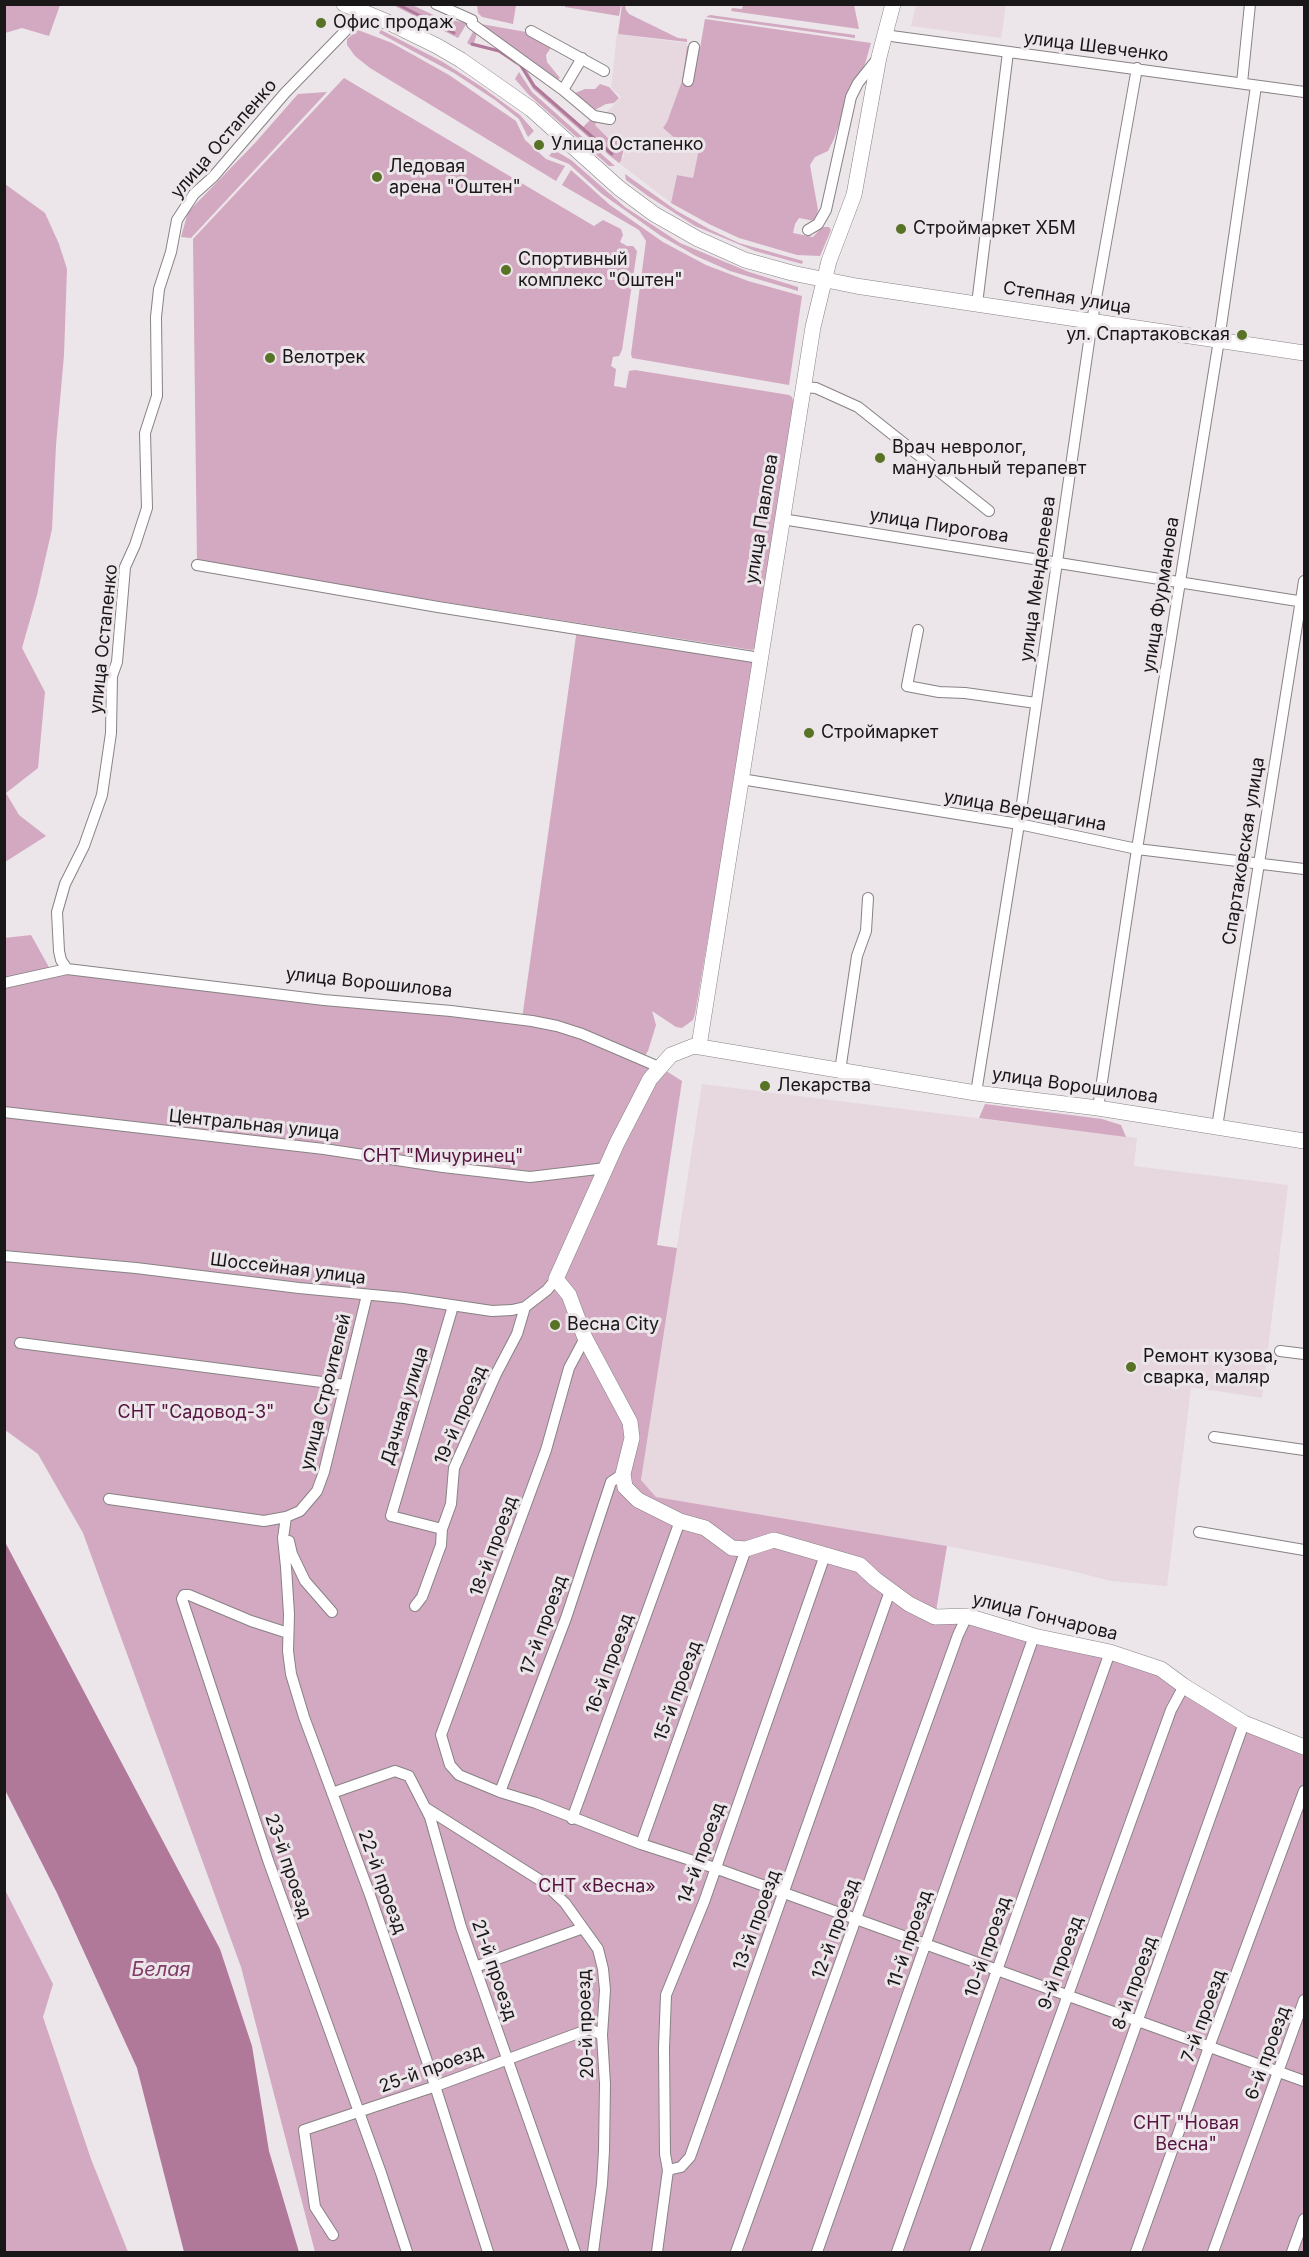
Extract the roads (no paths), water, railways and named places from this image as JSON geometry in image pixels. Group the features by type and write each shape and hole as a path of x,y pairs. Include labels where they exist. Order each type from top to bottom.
{"street":[{"path":"436,4 472,22 594,116 610,119"},
{"name":"улица Павлова","path":"699,1046 813,327 832,250 849,211 879,57 893,4"},
{"path":"1242,83 1250,4"},
{"path":"354,6 461,60 531,110 619,188 654,214 698,239 745,260 807,268 816,265 824,254 856,181"},
{"name":"улица Остапенко","path":"68,969 59,951 57,912 65,884 84,846 102,795 107,764 112,676 117,662 125,567 147,508 145,433 157,396 155,361 159,289 171,252 177,220 194,194 213,177 285,93 353,23 354,6"},
{"path":"531,31 604,71"},
{"name":"улица Шевченко","path":"884,35 1305,92"},
{"path":"688,81 694,46"},
{"path":"977,304 1008,52"},
{"path":"808,230 818,224 826,210 851,97 858,83 879,57"},
{"path":"563,90 582,58"},
{"name":"улица Менделеева","path":"976,1093 1019,824 1092,321 1137,68"},
{"name":"улица Фурманова","path":"1098,1108 1219,340 1256,86"},
{"name":"Степная улица","path":"745,260 824,280 1305,353"},
{"name":"улица Пирогова","path":"803,387 816,388 858,407 989,511"},
{"name":"улица Пирогова","path":"782,519 1303,602"},
{"path":"197,565 427,605 760,658"},
{"name":"Спартаковская улица","path":"1217,1127 1305,581"},
{"path":"918,630 907,686 1036,703"},
{"name":"улица Верещагина","path":"741,779 1019,824 1137,849 1305,869"},
{"path":"840,1071 857,956 866,931 868,898"},
{"name":"улица Ворошилова","path":"4,983 68,969 324,1000 452,1011 532,1021 582,1034 659,1067"},
{"path":"525,1307 556,1279 606,1168 650,1079 659,1067 679,1050 699,1046"},
{"name":"улица Ворошилова","path":"699,1046 976,1093 1098,1108 1305,1141"},
{"name":"Центральная улица","path":"4,1112 324,1149 443,1167 530,1177 606,1168"},
{"name":"Шоссейная улица","path":"4,1256 160,1271 492,1311 525,1307"},
{"path":"556,1279 569,1295 585,1338 630,1422 632,1438 623,1474 626,1487 638,1500 680,1521 705,1528 732,1548 746,1549"},
{"name":"улица Строителей","path":"286,1517 300,1511 317,1491 324,1472 367,1295"},
{"name":"Дачная улица","path":"442,1529 391,1516 453,1306"},
{"name":"19-й проезд","path":"414,1606 422,1597 441,1545 442,1529 451,1504 454,1468 496,1374 517,1334 525,1307"},
{"name":"18-й проезд","path":"500,1792 459,1775 450,1765 441,1736 546,1450 569,1368 585,1338"},
{"path":"20,1343 345,1385"},
{"path":"1280,1351 1305,1354"},
{"path":"1214,1437 1305,1450"},
{"name":"17-й проезд","path":"500,1792 566,1618 611,1482 623,1474"},
{"path":"109,1499 237,1519 264,1521 286,1517 292,1554 298,1567 305,1581 332,1612"},
{"name":"22-й проезд","path":"286,1517 283,1538 291,1674 304,1717 436,2086 488,2253"},
{"name":"16-й проезд","path":"572,1819 680,1521"},
{"path":"1199,1532 1305,1550"},
{"name":"улица Гончарова","path":"746,1549 774,1540 801,1547 860,1565 890,1591 921,1612 935,1617 967,1616 1034,1636 1110,1652 1161,1669 1244,1723 1305,1747"},
{"name":"15-й проезд","path":"640,1844 746,1549"},
{"name":"14-й проезд","path":"669,2170 665,2154 666,1995 715,1868 825,1556"},
{"name":"13-й проезд","path":"669,2170 681,2167 690,2157 785,1894 890,1591"},
{"name":"23-й проезд","path":"288,1633 251,1621 189,1595 184,1595 182,1599 268,1860 407,2253"},
{"name":"12-й проезд","path":"736,2253 958,1635 967,1616"},
{"name":"11-й проезд","path":"817,2253 1034,1636"},
{"name":"10-й проезд","path":"897,2253 1110,1652"},
{"name":"9-й проезд","path":"975,2253 1171,1710 1184,1686"},
{"name":"8-й проезд","path":"1055,2253 1244,1723"},
{"name":"21-й проезд","path":"332,1793 395,1772 409,1776 430,1817 461,1927 575,2253"},
{"name":"7-й проезд","path":"1136,2253 1209,2047 1305,1791"},
{"path":"500,1792 536,1803 640,1844 715,1868 1305,2080"},
{"name":"20-й проезд","path":"425,1807 543,1882 565,1903 598,1949 605,1990 603,2035 605,2084 603,2184 592,2253"},
{"path":"475,1967 583,1928"},
{"name":"6-й проезд","path":"1213,2253 1305,2000"},
{"name":"25-й проезд","path":"333,2235 315,2207 304,2130 436,2086 590,2029 603,2035"},
{"path":"657,2253 669,2170"},
{"path":"1292,2253 1305,2219"}],"water":[{"name":"Белая","path":"5,1542 220,1949 252,2046 269,2151 299,2252 184,2252 137,2068 57,1893 5,1790"}],"waterway":[{"path":"397,4 454,33"},
{"path":"472,44 499,51 516,62"},
{"path":"521,66 534,86 612,154"}],"place":[{"name":"Офис продаж","path":"321,23"},
{"name":"Улица Остапенко","path":"539,145"},
{"name":"Ледовая арена \"Оштен\"","path":"377,177"},
{"name":"Строймаркет ХБМ","path":"901,229"},
{"name":"Спортивный комплекс \"Оштен\"","path":"506,270"},
{"name":"ул. Спартаковская","path":"1242,335"},
{"name":"Велотрек","path":"270,358"},
{"name":"Врач невролог, мануальный терапевт","path":"880,458"},
{"name":"Строймаркет","path":"809,733"},
{"name":"Лекарства","path":"765,1086"},
{"name":"Весна City","path":"555,1325"},
{"name":"Ремонт кузова, сварка, маляр","path":"1131,1367"}],"park label":[{"name":"СНТ \"Мичуринец\"","path":"443,1157"},
{"name":"СНТ \"Садовод-3\"","path":"196,1413"},
{"name":"СНТ «Весна»","path":"597,1887"},
{"name":"СНТ \"Новая Весна\"","path":"1186,2134"}]}
